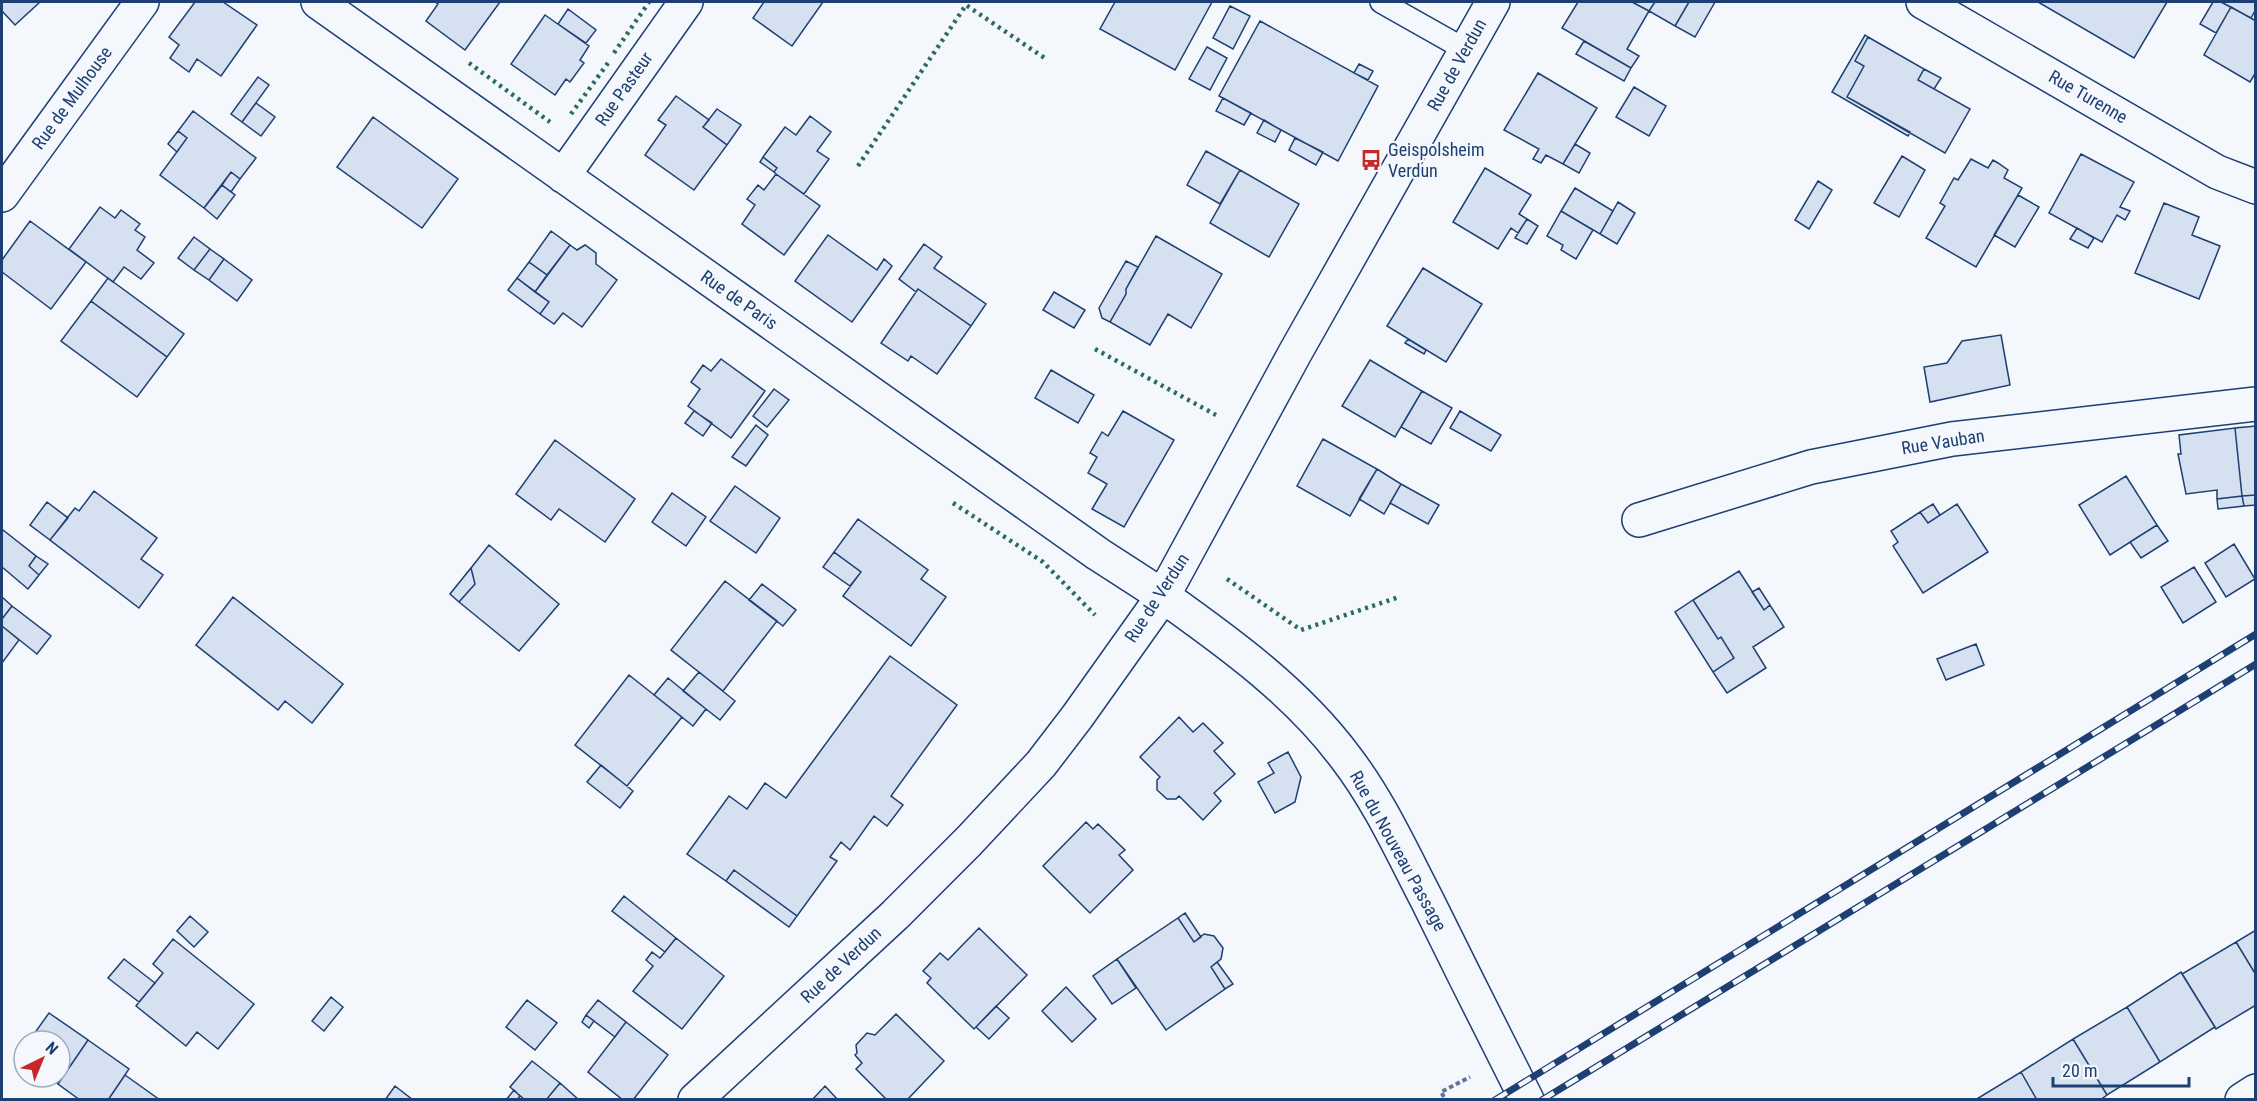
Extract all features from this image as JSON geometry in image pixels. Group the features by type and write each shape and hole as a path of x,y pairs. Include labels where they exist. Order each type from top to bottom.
{"street":[{"name":"Rue de Mulhouse","path":"2,195 142,2"},
{"name":"Rue de Paris","path":"318,2 1098,554 1163,596"},
{"name":"Rue Pasteur","path":"563,176 686,2"},
{"name":"Rue de Verdun","path":"695,1100 895,915 1006,804 1041,764 1077,717 1163,596 1295,353 1493,2"},
{"name":"Rue Turenne","path":"1923,2 2217,172 2255,186"},
{"name":"Rue Vauban","path":"1639,520 1811,467 1952,439 2256,404"},
{"name":"Rue du Nouveau Passage","path":"1163,596 1264,672 1318,725 1346,757 1399,846 1527,1100"},
{"path":"2242,1100 2256,1091"}],"lane":[{"path":"1382,2 1466,50"}],"path":[{"path":"1444,1097 1441,1092 1472,1075 1467,1068"}],"building":[{"path":"2,2 40,2 15,25 2,11"},
{"path":"195,2 223,2 257,25 221,76 197,59 189,72 170,58 179,45 169,37"},
{"path":"435,2 500,2 465,50 426,21 438,4"},
{"path":"764,2 823,2 792,46 753,18"},
{"path":"1115,2 1212,2 1175,70 1100,29"},
{"path":"1578,2 1632,2 1649,11 1627,49 1639,56 1631,68 1562,28"},
{"path":"1632,2 1655,2 1649,11"},
{"path":"1655,2 1689,2 1675,26 1649,11"},
{"path":"1689,2 1715,2 1695,37 1675,26"},
{"path":"2038,2 2167,2 2134,58"},
{"path":"2213,2 2221,2 2231,7 2216,33 2200,24"},
{"path":"2221,2 2256,2 2256,9 2251,18"},
{"path":"1230,6 1250,16 1233,49 1213,38"},
{"path":"2231,7 2256,21 2256,72 2250,82 2204,55"},
{"path":"568,9 596,30 586,43 558,24"},
{"path":"545,15 589,46 580,60 584,63 570,82 566,79 555,95 511,64"},
{"path":"1260,21 1378,86 1338,161 1219,96"},
{"path":"1865,35 1868,37 1855,61 1864,66 1847,97 1910,132 1908,136 1832,92"},
{"path":"1868,37 1924,69 1918,80 1970,109 1945,153 1847,97 1864,66 1855,61"},
{"path":"1584,41 1631,68 1624,81 1576,54"},
{"path":"1207,47 1227,58 1210,90 1189,79"},
{"path":"1359,64 1373,71 1368,80 1354,73"},
{"path":"1924,69 1941,78 1934,89 1918,80"},
{"path":"1538,73 1597,108 1563,164 1546,155 1541,163 1533,159 1539,149 1504,130"},
{"path":"258,77 269,85 242,122 231,114"},
{"path":"1634,87 1666,106 1649,136 1616,117"},
{"path":"676,96 709,120 703,127 727,145 694,190 645,155 666,125 658,120"},
{"path":"1223,98 1251,113 1244,125 1216,111"},
{"path":"256,103 275,117 261,136 242,122"},
{"path":"717,109 741,125 727,145 703,127"},
{"path":"193,111 256,158 240,179 231,172 204,208 160,175 187,138 178,131"},
{"path":"810,116 831,132 817,151 829,159 804,194 776,174 774,172 777,168 763,157 785,127 796,135"},
{"path":"373,117 458,179 422,228 337,167"},
{"path":"1264,120 1281,130 1275,142 1257,133"},
{"path":"178,131 187,138 177,152 168,144"},
{"path":"1295,138 1323,152 1316,165 1289,150"},
{"path":"1575,144 1590,153 1579,173 1563,164"},
{"path":"1206,151 1240,170 1220,204 1187,185"},
{"path":"2081,154 2134,182 2120,207 2130,211 2125,220 2117,215 2102,242 2049,213"},
{"path":"1902,156 1925,170 1899,217 1874,203"},
{"path":"763,157 777,168 774,172 760,162"},
{"path":"1971,159 1988,168 1993,160 2008,170 2004,178 2022,188 1976,267 1926,238 1945,206 1940,203 1954,178 1958,180"},
{"path":"1485,168 1531,195 1519,214 1527,219 1518,233 1511,228 1498,249 1453,222"},
{"path":"1240,170 1299,204 1269,257 1210,223"},
{"path":"231,172 240,179 231,192 222,185"},
{"path":"776,174 820,206 784,255 742,224 755,205 747,199 758,185 764,190"},
{"path":"1818,181 1832,190 1809,229 1795,220"},
{"path":"222,185 235,195 217,219 204,208"},
{"path":"1575,188 1613,211 1600,234 1561,211"},
{"path":"2018,195 2039,207 2015,247 1994,235"},
{"path":"1618,202 1635,213 1617,244 1600,234"},
{"path":"2164,203 2199,217 2192,235 2220,246 2199,299 2135,273"},
{"path":"100,207 115,218 121,210 140,224 135,230 145,237 137,250 154,263 141,279 124,267 113,282 69,249"},
{"path":"1561,211 1593,230 1576,259 1561,250 1563,245 1547,236"},
{"path":"1527,219 1538,226 1527,244 1515,238"},
{"path":"30,221 86,262 51,309 2,272 2,260"},
{"path":"2077,228 2094,238 2088,248 2070,239"},
{"path":"551,231 570,245 547,275 529,262"},
{"path":"828,235 877,270 884,259 892,266 852,322 795,281"},
{"path":"1156,236 1222,274 1191,328 1168,314 1150,345 1110,322"},
{"path":"194,237 210,249 194,270 178,258"},
{"path":"924,244 942,257 934,268 986,304 971,326 918,289 916,292 899,279"},
{"path":"570,245 577,250 585,245 596,253 596,264 617,280 582,327 563,313 554,324 540,314 549,302 535,292"},
{"path":"210,249 224,259 209,280 194,270"},
{"path":"224,259 252,280 237,301 209,280"},
{"path":"1126,261 1138,267 1110,322 1102,318 1099,308"},
{"path":"529,262 547,275 535,292 517,278"},
{"path":"1423,268 1482,304 1446,362 1387,326"},
{"path":"108,278 184,334 167,357 91,301"},
{"path":"517,278 549,302 540,314 508,290"},
{"path":"918,289 971,326 937,374 911,356 908,361 881,343"},
{"path":"1054,292 1085,310 1074,328 1043,310"},
{"path":"91,301 167,357 137,397 61,341"},
{"path":"2001,335 2010,385 1930,402 1924,367 1947,363 1962,341"},
{"path":"1408,339 1426,350 1424,354 1405,343"},
{"path":"721,359 765,391 731,438 688,406 700,389 691,382 703,365 711,371"},
{"path":"1370,360 1422,391 1395,437 1342,406"},
{"path":"1051,370 1094,395 1078,423 1035,398"},
{"path":"774,389 789,400 767,427 753,416"},
{"path":"1422,391 1452,408 1431,444 1401,427"},
{"path":"694,411 712,423 703,436 685,423"},
{"path":"1123,411 1174,440 1124,527 1092,509 1107,484 1088,473 1097,457 1090,453 1102,432 1108,436"},
{"path":"1460,411 1501,435 1491,451 1450,428"},
{"path":"756,425 768,435 746,466 732,457"},
{"path":"2256,426 2256,495 2242,496 2235,428"},
{"path":"2235,428 2242,496 2217,499 2217,490 2186,494 2178,454 2181,454 2179,435"},
{"path":"1323,439 1377,469 1350,516 1297,486"},
{"path":"555,440 635,499 605,542 559,509 551,520 516,494"},
{"path":"1377,469 1401,484 1384,514 1359,499"},
{"path":"2126,476 2157,525 2110,555 2079,505"},
{"path":"1401,484 1439,505 1428,524 1390,503"},
{"path":"735,486 780,518 756,553 710,521"},
{"path":"94,491 157,538 141,559 163,575 139,608 50,540 75,508 79,511"},
{"path":"672,493 706,517 686,546 652,522"},
{"path":"2256,495 2256,505 2244,506 2242,496"},
{"path":"2242,496 2244,506 2218,509 2217,499"},
{"path":"47,502 68,518 50,540 30,525"},
{"path":"1933,504 1940,515 1928,523 1920,512"},
{"path":"1957,504 1988,552 1923,593 1893,546 1898,542 1891,531 1920,512 1928,523"},
{"path":"858,519 928,570 921,579 946,597 911,646 843,596 861,572 834,552"},
{"path":"2157,525 2168,541 2141,558 2130,542"},
{"path":"3,530 36,556 29,566 39,575 28,589 2,567"},
{"path":"2234,544 2255,579 2226,597 2205,563"},
{"path":"489,545 559,604 519,651 459,602 475,584 471,568"},
{"path":"834,552 861,572 850,586 823,567"},
{"path":"36,556 48,564 39,575 29,566"},
{"path":"2194,567 2216,602 2183,623 2161,587"},
{"path":"471,568 475,584 459,602 450,594"},
{"path":"1739,571 1764,610 1770,605 1784,627 1753,647 1766,668 1727,693 1713,672 1734,658 1721,637 1718,639 1693,600"},
{"path":"725,581 777,621 723,691 671,650"},
{"path":"762,584 796,610 783,626 749,600"},
{"path":"1759,588 1770,605 1764,610 1752,592"},
{"path":"2,597 12,606 2,619"},
{"path":"233,597 343,684 312,723 285,701 278,710 196,645"},
{"path":"1693,600 1718,639 1721,637 1734,658 1713,672 1675,612"},
{"path":"12,606 51,636 37,654 2,626 2,619"},
{"path":"2,626 19,640 2,663"},
{"path":"1976,644 1984,665 1946,680 1937,659"},
{"path":"890,656 957,705 891,796 903,805 887,826 874,816 850,850 841,842 830,857 837,861 797,916 734,870 726,881 687,854 729,796 747,809 765,783 786,798"},
{"path":"699,672 735,701 720,720 683,691"},
{"path":"629,675 682,717 627,786 575,745"},
{"path":"668,678 706,709 693,726 654,695"},
{"path":"1179,717 1193,732 1203,723 1223,743 1214,751 1235,774 1214,793 1221,801 1203,820 1179,796 1176,799 1167,799 1157,790 1157,780 1160,777 1140,757"},
{"path":"1288,752 1301,777 1295,802 1275,813 1258,782 1274,773 1268,763"},
{"path":"601,765 633,791 620,808 587,782"},
{"path":"1086,822 1093,829 1098,824 1125,850 1119,855 1133,870 1090,913 1043,866"},
{"path":"734,870 797,916 789,927 726,881"},
{"path":"624,896 676,938 665,952 612,911"},
{"path":"1185,913 1201,937 1194,942 1178,918"},
{"path":"190,916 208,932 194,947 177,931"},
{"path":"1178,918 1194,942 1204,934 1214,936 1223,948 1221,959 1211,967 1225,989 1166,1030 1117,959"},
{"path":"979,928 1027,975 974,1029 927,983 931,978 923,971 940,953 948,960"},
{"path":"2256,930 2256,975 2236,942"},
{"path":"676,938 724,976 682,1029 633,991 653,966 646,960 652,952 660,958"},
{"path":"173,939 254,1004 218,1049 197,1032 186,1046 136,1006 163,973 153,964"},
{"path":"2236,942 2256,975 2256,1005 2216,1029 2182,974"},
{"path":"124,959 155,983 139,1002 108,978"},
{"path":"1117,959 1136,988 1112,1004 1093,976"},
{"path":"1217,962 1233,984 1225,989 1211,967"},
{"path":"2181,972 2215,1027 2160,1062 2127,1007"},
{"path":"1066,987 1096,1019 1072,1042 1042,1011"},
{"path":"331,997 343,1007 324,1031 312,1021"},
{"path":"527,1000 557,1023 535,1050 506,1027"},
{"path":"598,1000 626,1022 615,1037 586,1015"},
{"path":"996,1006 1009,1018 989,1039 976,1027"},
{"path":"2127,1007 2160,1062 2107,1095 2073,1039"},
{"path":"49,1013 88,1040 72,1063 72,1029 38,1029"},
{"path":"896,1014 944,1061 907,1100 887,1100 856,1069 862,1063 855,1055 856,1045 867,1033 875,1035"},
{"path":"586,1015 594,1021 589,1028 582,1022"},
{"path":"626,1022 668,1055 633,1100 623,1100 588,1072"},
{"path":"2073,1039 2107,1095 2100,1100 2037,1100 2021,1072"},
{"path":"88,1040 129,1069 108,1100 80,1100 65,1089 72,1089 72,1063"},
{"path":"532,1061 560,1083 546,1100 525,1100 510,1087"},
{"path":"2021,1072 2037,1100 1975,1100"},
{"path":"125,1075 160,1100 108,1100"},
{"path":"560,1083 579,1100 546,1100"},
{"path":"395,1086 413,1100 385,1100"},
{"path":"825,1086 838,1100 812,1100"},
{"path":"514,1090 520,1096 517,1100 506,1100"}],"railway":[{"path":"1495,1100 2256,634"},
{"path":"1542,1100 2256,664"}],"hedge":[{"path":"614,53 649,2"},
{"path":"858,166 966,5 1046,59"},
{"path":"469,63 550,122"},
{"path":"571,114 608,63"},
{"path":"1095,349 1216,415"},
{"path":"953,503 1043,562 1095,615"},
{"path":"1227,579 1301,630 1399,597"}],"place":[{"name":"Geispolsheim Verdun","path":"1371,160"}]}
